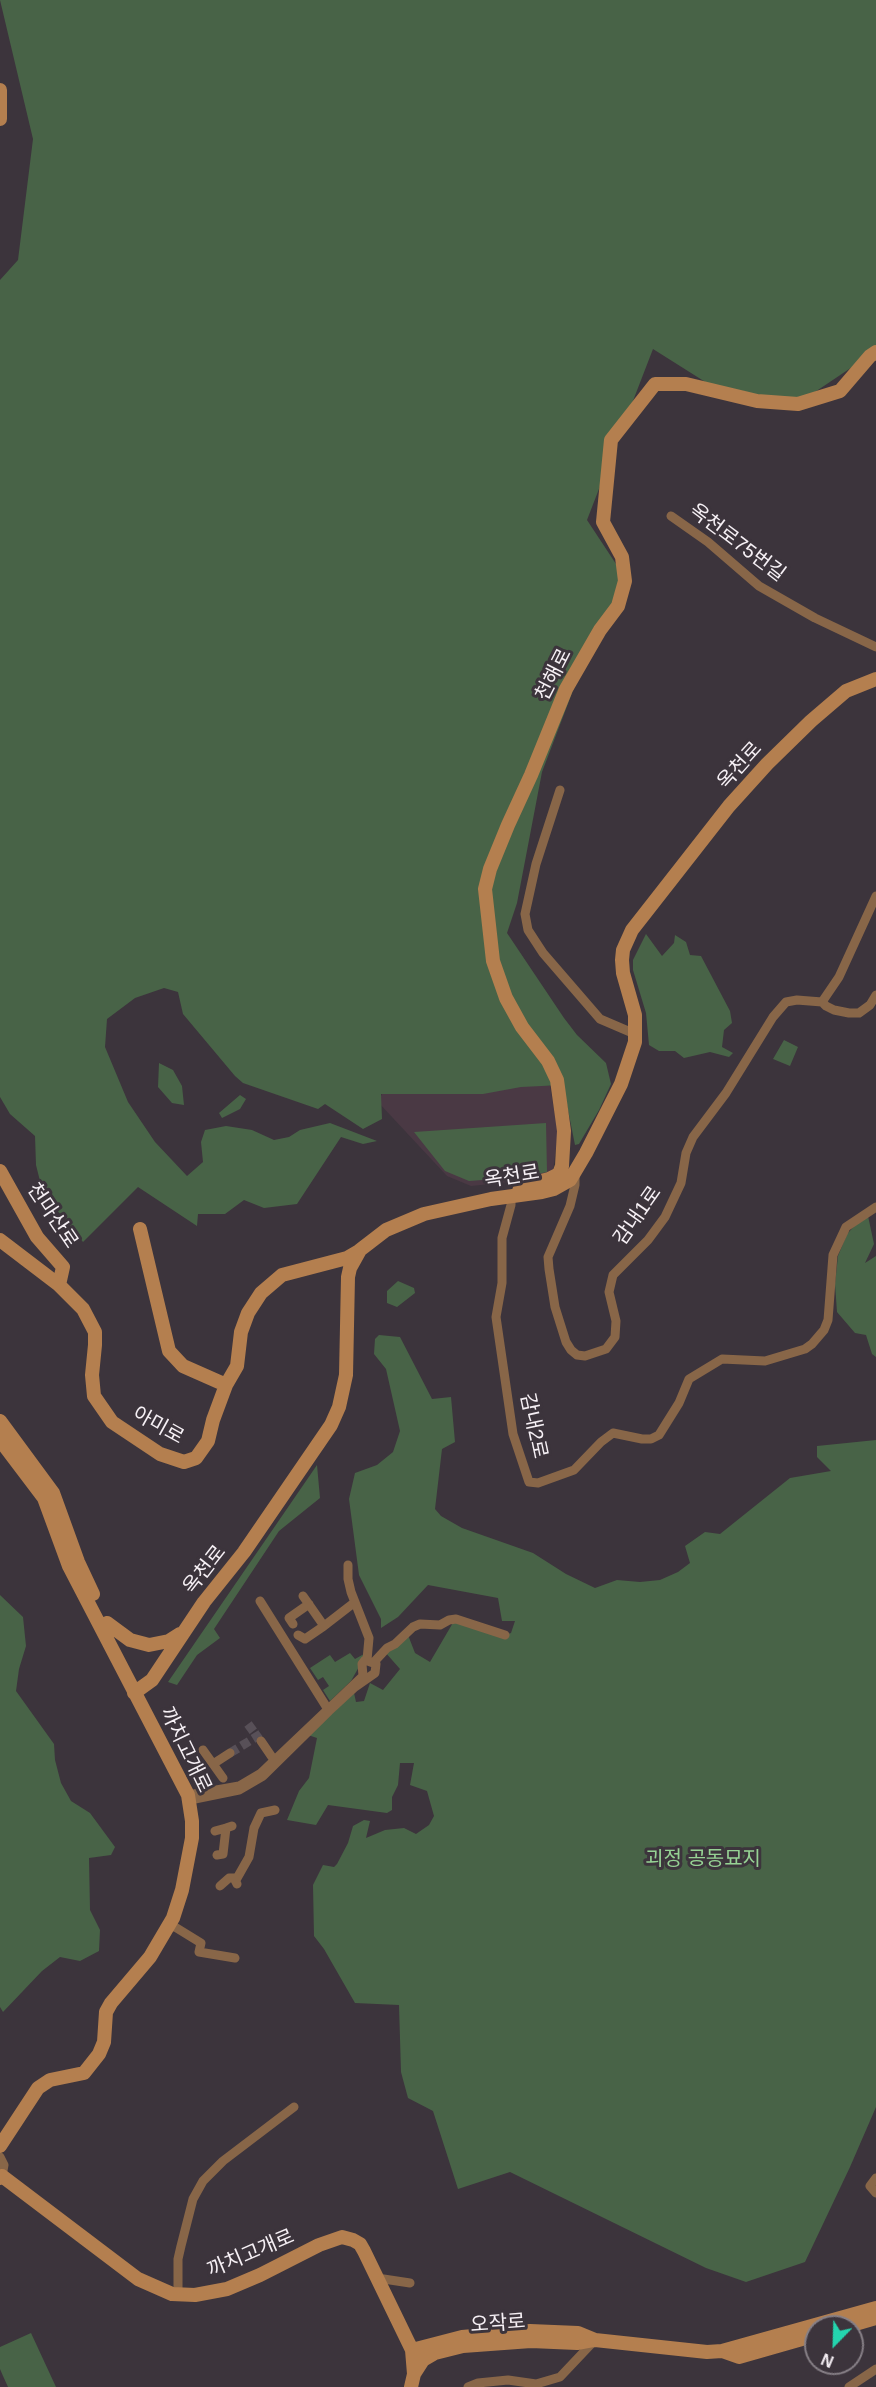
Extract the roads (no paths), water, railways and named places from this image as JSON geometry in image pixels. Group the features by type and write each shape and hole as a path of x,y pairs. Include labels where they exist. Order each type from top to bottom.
{"street":[{"path":"0,90 0,119"},
{"name":"천해로","path":"514,1196 521,1186 559,1174 562,1166 564,1131 557,1080 548,1061 522,1026 506,998 493,961 485,889 495,858 566,689 600,630 618,606 625,581 622,557 603,522 610,440 655,384 686,384 757,401 798,404 840,391 876,352"},
{"name":"옥천로75번길","path":"671,516 708,542 759,586 815,618 876,647"},
{"name":"옥천로","path":"143,1687 204,1602 244,1552 331,1425 339,1407 346,1376 350,1268 360,1250 386,1230 424,1214 491,1199 554,1189 570,1180 621,1084 631,1058 635,1015 623,973 622,960 623,950 632,930 729,806 767,764 846,691 876,679"},
{"path":"560,790 536,864 525,914 528,930 543,954 600,1019 635,1034"},
{"path":"822,1002 839,977 876,896"},
{"name":"감내1로","path":"575,1173 570,1206 551,1249 549,1269 555,1307 566,1342 577,1355 585,1356 606,1349 615,1337 616,1321 609,1292 613,1275 648,1240 668,1210 681,1183 686,1153 693,1137 726,1093 773,1017 786,1002 813,1000 822,1002 834,1010 849,1014 859,1013 870,1005 876,995"},
{"name":"천마산로","path":"0,1171 37,1237 63,1267 59,1285"},
{"name":"감내2로","path":"514,1196 502,1238 502,1283 496,1317 513,1434 529,1482 538,1483 574,1470 601,1442 614,1433 642,1439 651,1439 659,1435 679,1403 689,1379 722,1359 765,1361 805,1349 812,1344 824,1330 828,1320 833,1255 846,1227 876,1208"},
{"path":"140,1229 168,1351 183,1366 226,1385"},
{"name":"아미로","path":"0,1240 59,1285 84,1309 94,1332 92,1375 94,1396 112,1422 160,1454 184,1462 196,1458 208,1441 226,1385 237,1366 241,1332 248,1313 261,1293 282,1275 347,1258 360,1250"},
{"path":"325,1264 338,1269 348,1282"},
{"path":"0,1413 6,1421 3,1431 53,1493 78,1562 107,1623 148,1696 150,1706 192,1797 239,1790 263,1776 329,1708 375,1673 377,1667 371,1661 369,1638 348,1579 348,1565"},
{"name":"까치고개로","path":"0,2146 38,2088 50,2080 84,2073 89,2067 104,2042 106,2012 111,2002 150,1956 168,1928 182,1890 192,1838 192,1797 143,1687 69,1566 44,1498 3,1431"},
{"path":"261,1600 291,1638 329,1708"},
{"path":"293,1624 289,1618 306,1600 324,1626"},
{"path":"291,1638 305,1639 355,1602"},
{"path":"371,1661 395,1644 413,1627 420,1624 441,1625 456,1619 505,1635"},
{"path":"107,1623 130,1640 149,1645 168,1641 184,1631"},
{"path":"263,1740 277,1760"},
{"path":"203,1750 223,1778"},
{"path":"213,1764 230,1753"},
{"path":"220,1886 229,1878 237,1882 249,1857 254,1828 261,1813 275,1810"},
{"path":"215,1831 229,1827 223,1854 217,1855"},
{"path":"168,1928 175,1927 201,1943 198,1952 235,1958"},
{"path":"180,2295 178,2259 191,2206 198,2188 223,2161 296,2108"},
{"path":"0,2157 4,2164 1,2177"},
{"name":"까치고개로","path":"1,2177 138,2279 162,2291 180,2295 195,2295 227,2289 319,2245 342,2237 360,2244 412,2350 413,2381"},
{"path":"876,2178 870,2186 876,2193"},
{"path":"377,2278 410,2283"},
{"name":"오작로","path":"412,2350 462,2337 530,2331 578,2333 596,2340 706,2352 722,2351 876,2308"},
{"name":"오작로","path":"722,2351 739,2357 804,2338"},
{"path":"468,2387 478,2383 508,2380 536,2384 560,2377 596,2340"},
{"name":"오작로","path":"413,2381 423,2360 435,2353 463,2346 531,2341 577,2343 596,2340"},
{"path":"849,2387 876,2369"}],"tunnel":[{"path":"248,1724 259,1739"},
{"path":"230,1753 261,1734"}],"park label":[{"name":"괴정 공동묘지","path":"703,1859"}]}
